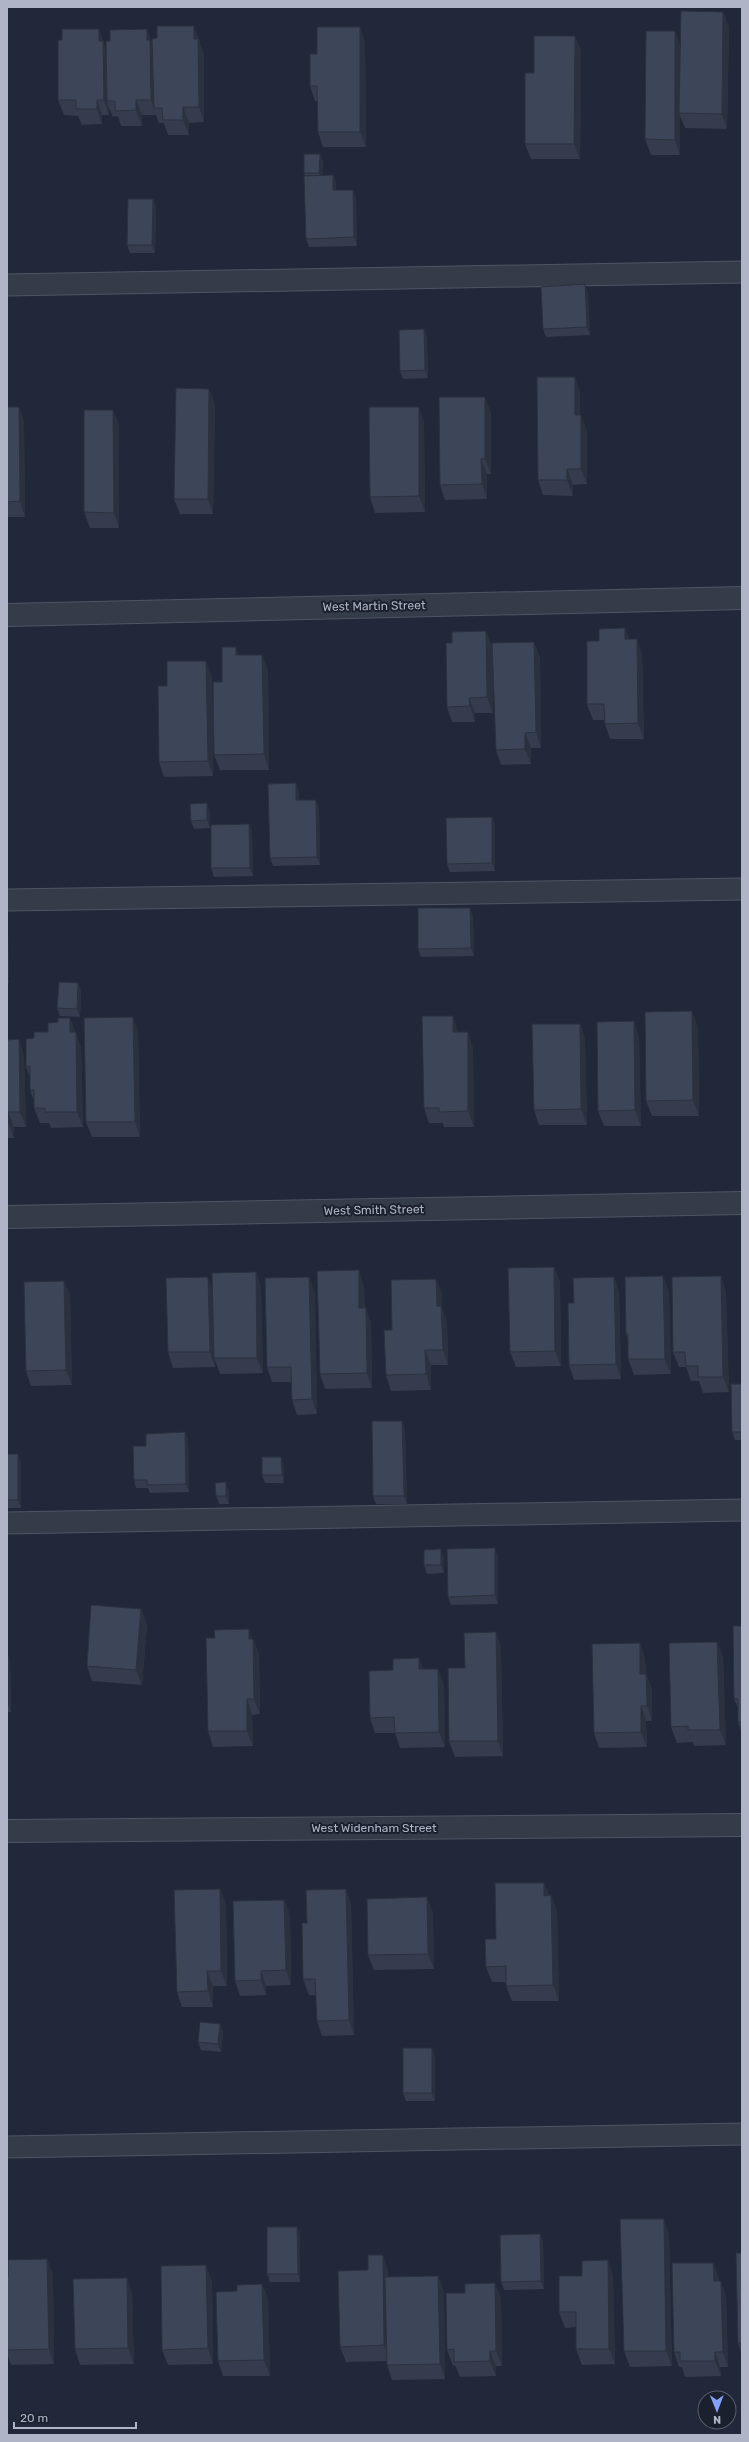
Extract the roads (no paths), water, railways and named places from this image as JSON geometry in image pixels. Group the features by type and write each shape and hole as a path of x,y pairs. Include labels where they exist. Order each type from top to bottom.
{"street":[{"name":"West Martin Street","path":"7,615 742,598"},
{"name":"West Smith Street","path":"7,1217 742,1203"},
{"name":"West Widenham Street","path":"7,1830 742,1825"}],"lane":[{"path":"7,285 742,272"},
{"path":"7,900 742,889"},
{"path":"7,1523 742,1510"},
{"path":"7,2147 742,2134"}]}
